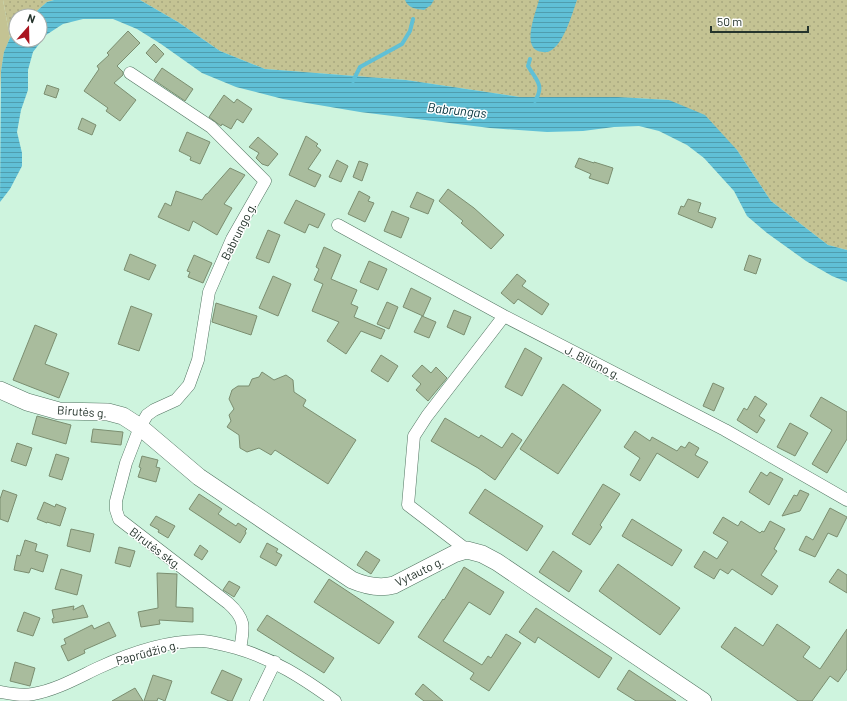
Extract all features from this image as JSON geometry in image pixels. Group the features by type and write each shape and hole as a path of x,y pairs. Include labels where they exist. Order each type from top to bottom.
{"main road":[{"name":"Birutės g.","path":"0,390 27,402 59,411 114,413 124,416 140,427"},
{"name":"Vytauto g.","path":"140,427 199,477 352,580 362,584 386,587 394,585 454,554 467,550"},
{"path":"467,550 482,554 497,562 703,701"}],"street":[{"name":"Babrungo g.","path":"130,73 211,127 265,181 232,239 209,292 198,360 189,385 176,400 154,410 147,415 140,427"},
{"name":"J. Biliūno g.","path":"338,225 504,316 725,430 847,500"},
{"path":"467,550 408,505 414,436 427,416 504,316"},
{"name":"Birutės skg.","path":"140,427 126,463 116,501 116,510 119,519 238,612 242,620 243,629 240,649"},
{"name":"Paprūdžio g.","path":"0,692 32,694 64,684 125,656 166,645 205,641 240,649 275,662 316,687 335,701"},
{"path":"256,701 275,662"}],"shaded area":[{"path":"0,0 3,0 8,27 8,43 4,53 1,71 0,92"},
{"path":"3,0 54,0 47,2 40,8 8,8 8,27"},
{"path":"140,0 847,0 847,250 828,245 771,201 737,150 669,100 618,97 520,97 406,80 265,69 220,51 178,22"}],"water":[{"name":"Babrungas","path":"54,0 140,0 178,22 220,51 265,69 406,80 520,97 618,97 669,100 705,115 737,150 771,201 828,245 847,250 847,282 832,276 806,261 767,233 747,216 734,191 704,158 687,145 659,131 639,126 614,127 583,131 547,132 490,128 360,112 283,99 236,87 202,73 137,29 113,19 83,19 63,24 48,34 48,8 40,8 47,2"},
{"path":"405,0 434,0 431,5 424,10 415,9 406,3"},
{"path":"539,0 577,0 570,20 559,42 555,47 547,52 538,51 533,48 531,42 531,28"},
{"path":"8,43 8,48 36,48 33,52 28,70 28,90 21,110 17,132 22,153 22,166 10,189 0,202 1,71 4,52"}],"building":[{"path":"128,31 140,43 117,66 123,72 123,75 114,83 136,100 120,121 106,111 108,108 84,91 99,69 97,66 109,55 107,53"},
{"path":"154,44 164,54 156,63 146,53"},
{"path":"162,68 193,89 185,101 154,80"},
{"path":"47,85 59,89 56,98 44,94"},
{"path":"224,95 234,103 237,99 252,109 243,123 237,119 231,129 222,124 221,126 209,117"},
{"path":"82,118 96,125 92,135 78,129"},
{"path":"187,132 210,142 200,164 190,160 191,157 179,151"},
{"path":"306,136 318,144 316,146 321,150 308,169 321,175 315,187 289,175"},
{"path":"258,137 278,154 268,166 262,164 256,158 259,153 249,147"},
{"path":"579,158 613,168 608,184 589,178 591,174 575,167"},
{"path":"337,160 348,166 341,182 329,177"},
{"path":"359,161 368,164 362,181 353,177"},
{"path":"230,168 245,175 224,204 232,208 217,235 193,221 189,231 158,217 165,203 171,206 176,191 202,200"},
{"path":"448,189 474,208 504,235 491,249 461,223 463,221 439,201"},
{"path":"359,191 370,197 368,201 374,203 365,222 348,214"},
{"path":"417,192 434,200 428,214 410,207"},
{"path":"688,199 701,203 698,212 716,218 712,228 678,214 681,206 684,207"},
{"path":"296,200 325,214 318,228 309,224 305,233 284,223"},
{"path":"392,211 409,218 401,238 384,231"},
{"path":"268,230 280,235 269,263 256,258"},
{"path":"324,247 341,255 331,279 357,290 351,304 358,307 354,317 385,330 381,339 361,331 346,354 327,341 339,322 312,311 323,284 314,280 319,269 316,267"},
{"path":"130,254 156,265 149,280 124,270"},
{"path":"194,255 212,263 203,283 188,277 190,272 187,271"},
{"path":"749,255 761,259 756,274 744,270"},
{"path":"369,261 387,269 378,290 360,282"},
{"path":"517,274 526,281 522,286 549,304 542,315 518,299 514,304 501,293"},
{"path":"273,276 291,284 278,316 259,308"},
{"path":"411,288 431,298 423,316 403,307"},
{"path":"387,302 398,307 389,329 377,324"},
{"path":"216,303 257,316 251,335 212,322"},
{"path":"131,306 152,314 139,351 118,344"},
{"path":"454,310 471,317 464,335 447,327"},
{"path":"422,316 436,322 429,338 414,332"},
{"path":"35,325 57,334 45,364 69,373 59,398 13,380"},
{"path":"525,348 542,358 522,396 505,387"},
{"path":"381,355 398,366 388,382 371,371"},
{"path":"422,365 431,373 436,367 447,378 428,401 416,390 421,384 412,376"},
{"path":"262,372 274,380 286,375 293,380 294,392 306,400 303,406 356,440 328,484 275,450 271,455 259,448 247,452 240,448 239,435 227,427 231,421 229,415 234,409 229,399 232,390 238,386 249,386 252,379 259,377"},
{"path":"713,383 724,388 714,411 703,406"},
{"path":"563,384 601,410 558,474 520,449"},
{"path":"755,396 767,404 759,416 765,420 757,433 737,420 744,408 747,410"},
{"path":"821,397 847,412 847,439 827,473 812,464 832,430 810,416"},
{"path":"37,416 71,425 66,444 32,434"},
{"path":"445,418 479,438 481,435 502,448 512,433 522,440 495,480 478,468 431,441"},
{"path":"790,423 808,433 795,456 777,447"},
{"path":"93,429 123,432 121,445 91,442"},
{"path":"635,431 650,441 652,437 677,451 681,446 685,448 689,442 699,448 695,455 708,462 698,478 657,453 640,481 630,475 640,458 624,447"},
{"path":"17,443 32,448 26,466 11,461"},
{"path":"56,454 69,458 62,480 49,476"},
{"path":"142,456 158,460 156,467 160,468 156,482 138,477 141,468 139,467"},
{"path":"761,472 767,476 770,472 783,479 769,505 749,492"},
{"path":"603,484 620,494 600,525 602,527 590,545 572,534"},
{"path":"485,489 543,526 527,551 469,513"},
{"path":"3,490 17,495 8,522 0,519 0,499"},
{"path":"800,490 809,494 800,511 782,516 794,495 797,496"},
{"path":"199,494 222,509 218,514 236,526 238,523 247,529 240,543 189,509"},
{"path":"44,502 55,507 56,504 66,508 60,526 37,519"},
{"path":"830,508 847,517 837,537 828,533 815,557 799,550 806,536 813,540"},
{"path":"156,516 175,526 168,538 158,532 159,530 150,525"},
{"path":"723,517 738,526 741,521 760,533 762,531 764,532 770,521 785,529 774,549 777,551 761,575 778,586 772,595 732,569 728,574 720,569 714,579 694,567 704,551 717,559 728,542 713,533"},
{"path":"632,519 682,550 672,566 622,536"},
{"path":"71,529 94,534 90,552 67,546"},
{"path":"25,540 37,544 35,551 48,555 43,572 31,568 29,573 14,570 17,555 20,556"},
{"path":"267,543 278,549 276,552 282,555 276,566 260,557"},
{"path":"200,545 208,551 202,560 194,555"},
{"path":"119,547 135,551 130,567 115,563"},
{"path":"366,551 380,560 371,574 357,565"},
{"path":"553,551 582,571 569,592 539,572"},
{"path":"618,564 680,608 660,635 599,591"},
{"path":"464,567 504,592 490,615 469,602 443,641 482,665 488,656 491,658 506,634 521,643 489,691 470,679 474,673 418,637 443,599 444,600"},
{"path":"61,569 82,575 77,595 55,589"},
{"path":"838,569 847,575 847,593 829,582"},
{"path":"157,573 177,574 176,607 193,608 193,622 159,620 160,624 141,627 138,612 158,608"},
{"path":"329,579 394,622 379,644 314,602"},
{"path":"229,581 240,587 234,597 223,590"},
{"path":"83,605 88,617 53,623 52,619 54,618 52,610 74,606 73,610"},
{"path":"536,608 612,658 599,678 538,637 535,643 519,632"},
{"path":"24,612 40,618 33,636 17,631"},
{"path":"267,615 334,658 324,673 257,630"},
{"path":"109,622 116,636 84,650 85,653 68,661 61,646 66,644 64,639 92,625 94,629"},
{"path":"777,624 810,647 803,657 820,669 847,629 847,669 838,682 830,676 812,701 798,701 721,647 735,627 763,646"},
{"path":"15,662 35,668 30,686 10,681"},
{"path":"222,670 242,679 232,701 211,693"},
{"path":"629,670 676,701 636,701 617,689"},
{"path":"153,675 172,681 165,701 158,698 157,701 144,701"},
{"path":"423,684 443,701 424,701 415,694"},
{"path":"135,688 143,701 112,701"}],"waterway":[{"path":"353,81 360,67 402,44 410,31 413,19"},
{"path":"530,59 528,66 539,87 538,95 535,101"}]}
